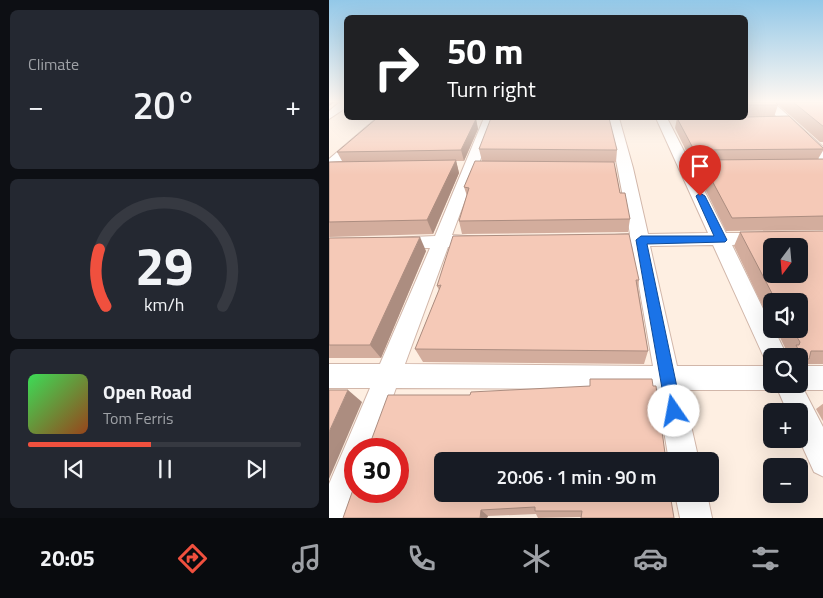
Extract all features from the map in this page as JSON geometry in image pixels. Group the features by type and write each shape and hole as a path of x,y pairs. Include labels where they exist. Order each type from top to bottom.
{"street":[{"path":"329,168 374,126"},
{"path":"363,438 487,126"},
{"path":"612,126 626,168 682,452"},
{"path":"670,126 691,167 721,240 771,348"},
{"path":"790,126 820,163"},
{"path":"801,126 823,147"},
{"path":"607,167 626,168"},
{"path":"329,168 348,169"},
{"path":"584,240 763,238"},
{"path":"376,243 498,241"},
{"path":"329,376 763,378"},
{"path":"808,378 823,378"},
{"path":"792,393 823,462"},
{"path":"331,518 344,485"},
{"path":"693,502 696,518"}],"building":[{"path":"368,126 473,126 461,150 337,152"},
{"path":"488,126 611,126 617,150 479,149"},
{"path":"681,126 800,126 824,149 694,150"},
{"path":"824,159 824,216 732,218 701,160"},
{"path":"456,160 427,220 329,222 329,162"},
{"path":"475,161 614,162 620,193 625,193 630,219 459,221 469,188 464,187"},
{"path":"824,231 824,351 811,351 808,359 808,348 798,348 796,345 799,345 800,342 798,338 808,338 808,293 772,293 767,283 808,283 808,238 763,238 763,276 740,232"},
{"path":"629,234 639,280 636,280 648,351 415,349 441,285 437,286 453,236"},
{"path":"420,237 370,345 329,345 329,238"},
{"path":"590,379 652,379 653,386 656,386 665,452 434,452 434,502 671,502 674,518 581,518 582,511 535,511 535,507 481,510 480,518 343,518 348,503 409,503 409,438 372,438 388,395 470,395 471,392 590,386"},
{"path":"329,390 348,390 329,432"}],"route":[{"path":"674,411 641,240 721,240 700,196"}]}
